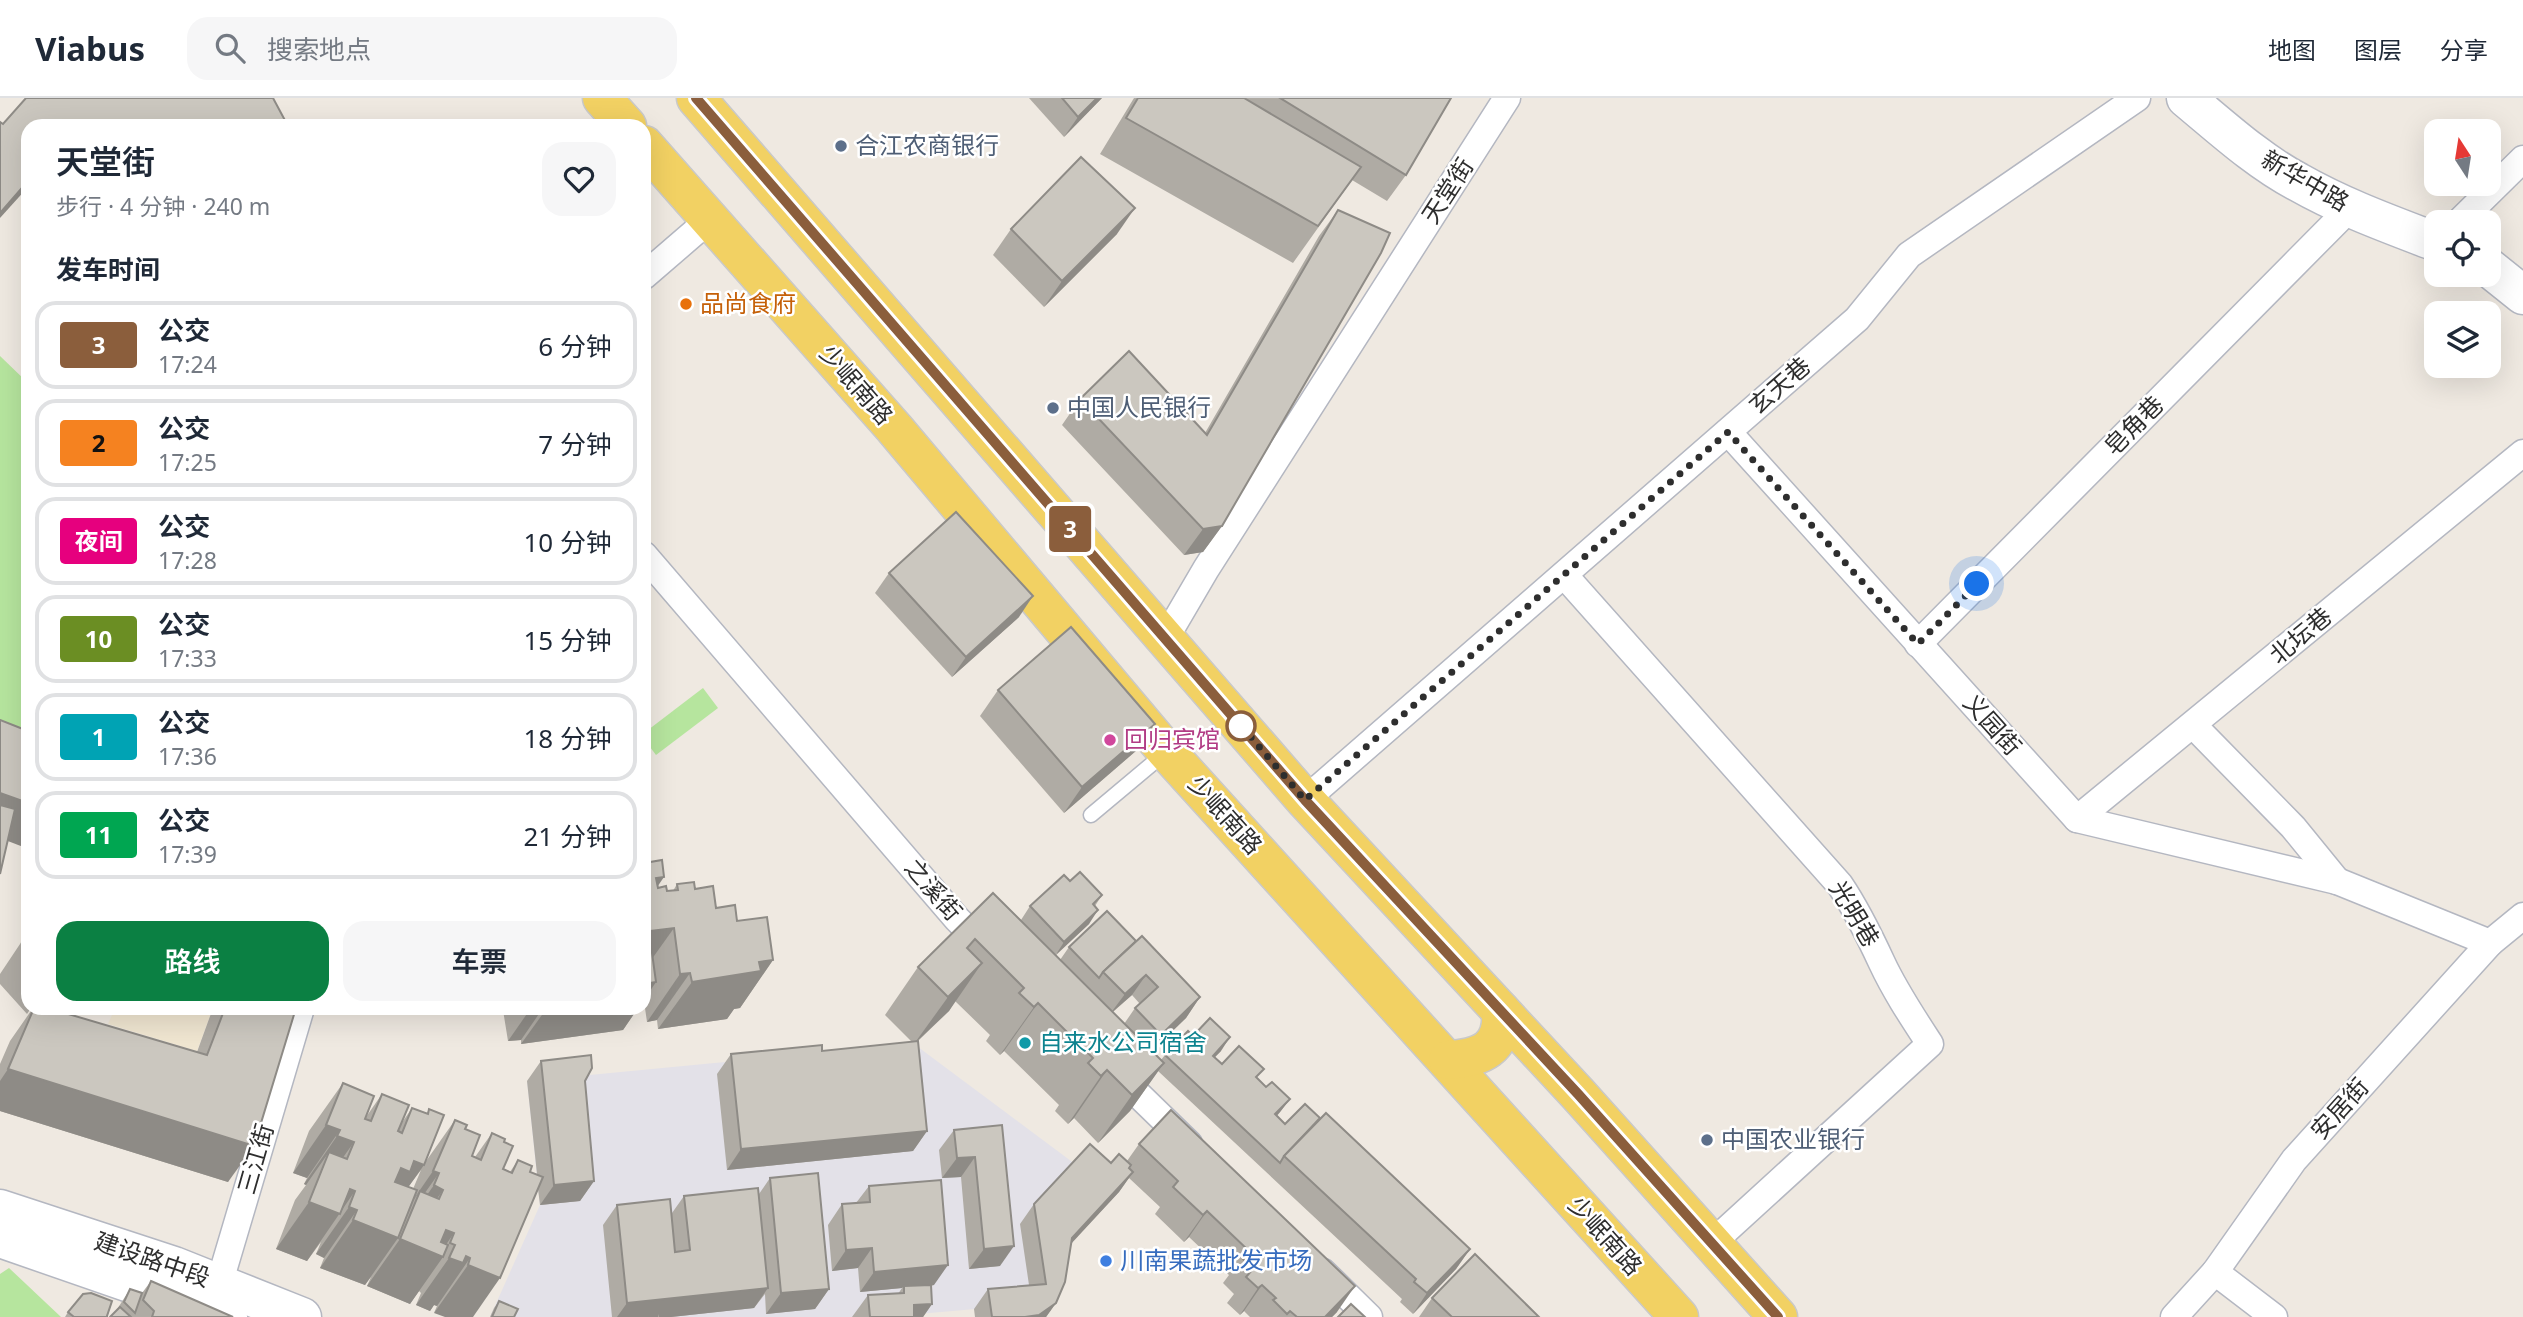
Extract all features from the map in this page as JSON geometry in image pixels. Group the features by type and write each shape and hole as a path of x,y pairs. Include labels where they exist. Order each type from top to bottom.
{"main road":[{"path":"696,98 1305,800 1501,1011 1778,1317"},
{"name":"新华中路","path":"2186,98 2295,181 2350,208 2424,238"},
{"name":"少岷南路","path":"651,153 894,428 1166,751 1679,1317"},
{"path":"2501,277 2523,295"},
{"path":"1448,1060 1466,1059 1489,1049 1499,1037 1502,1027 1501,1011"},
{"name":"建设路中段","path":"0,1209 174,1266 219,1304"},
{"name":"建设路中段","path":"0,1238 219,1304 302,1317"}],"street":[{"name":"天堂街","path":"1165,639 1206,569 1507,98"},
{"name":"玄天巷","path":"1305,800 1857,319 1909,255 2137,98"},
{"path":"2471,210 2523,159"},
{"name":"皂角巷","path":"1918,644 2350,208"},
{"path":"651,270 710,219"},
{"name":"义园街","path":"1728,432 2077,819"},
{"name":"北坛巷","path":"2077,819 2523,453"},
{"name":"之溪街","path":"651,563 957,919 1005,967"},
{"name":"光明巷","path":"1565,576 1840,885 1858,911 1882,964 1930,1044 1712,1243"},
{"path":"2193,725 2293,827 2337,881"},
{"path":"2077,819 2337,881 2490,943"},
{"name":"安居街","path":"2174,1317 2215,1272 2294,1160 2490,943 2523,916"},
{"name":"三江街","path":"219,1304 299,1015"},
{"path":"1094,1052 1212,1166"},
{"path":"1300,1251 1369,1317"},
{"path":"2215,1272 2274,1317"}],"lane":[{"path":"1091,815 1166,751"}],"shaded area":[{"path":"112,1015 210,1015 197,1051 108,1024"},
{"path":"914,1044 1075,1164 1031,1304 884,1317 490,1317 540,1205 527,1081"}],"green space":[{"path":"0,356 21,376 21,755 0,747"},
{"path":"703,688 718,708 656,755 651,748 651,728"},
{"path":"9,1268 61,1317 0,1317 0,1274"}],"building":[{"path":"26,98 273,98 284,119 21,119 21,189 0,213 0,122 3,124"},
{"path":"1062,98 1097,98 1078,117"},
{"path":"1138,98 1244,98 1361,167 1318,226 1126,118"},
{"path":"1280,98 1451,98 1406,175"},
{"path":"1081,157 1135,208 1062,281 1011,229"},
{"path":"1338,210 1390,233 1381,253 1222,526 1203,529 1080,399 1129,351 1207,435"},
{"path":"956,512 1033,596 966,657 889,573"},
{"path":"1071,627 1155,724 1082,787 998,690"},
{"path":"0,720 21,728 21,800 0,793"},
{"path":"0,805 15,809 0,874"},
{"path":"662,860 664,877 656,878 658,888 666,886 667,891 678,890 677,884 694,882 695,889 713,886 716,908 735,905 737,921 767,917 773,960 759,962 761,971 692,982 690,973 680,974 674,928 651,931 651,862"},
{"path":"1080,872 1102,895 1093,904 1098,910 1064,942 1030,906 1064,875 1070,881"},
{"path":"993,893 1164,1063 1132,1095 1107,1070 1101,1076 1088,1063 1093,1058 1038,1003 1034,1007 1019,993 1024,988 975,939 967,948 982,963 948,997 918,967"},
{"path":"1107,911 1136,941 1099,978 1069,947"},
{"path":"1142,936 1200,997 1161,1035 1135,1008 1158,987 1146,975 1125,994 1103,972"},
{"path":"651,946 656,982 651,983"},
{"path":"31,1015 72,1015 207,1055 222,1015 294,1015 254,1146 8,1069"},
{"path":"1210,1018 1230,1037 1213,1056 1222,1064 1239,1046 1264,1069 1256,1077 1266,1087 1272,1082 1290,1099 1275,1114 1285,1124 1305,1104 1320,1118 1280,1163 1165,1055 1188,1031 1193,1036"},
{"path":"918,1041 927,1131 741,1149 731,1054 822,1045 822,1051"},
{"path":"591,1055 592,1068 585,1081 594,1181 554,1185 541,1061"},
{"path":"343,1083 374,1096 365,1119 371,1121 382,1094 409,1105 398,1131 402,1133 412,1108 428,1114 429,1109 444,1115 424,1165 414,1161 410,1172 401,1168 395,1182 417,1190 398,1238 353,1220 357,1210 349,1207 355,1191 350,1189 340,1214 309,1202 329,1152 347,1159 354,1142 337,1136 340,1130 326,1125"},
{"path":"1171,1110 1355,1286 1325,1317 1297,1317 1290,1311 1287,1314 1273,1300 1276,1298 1262,1285 1258,1288 1246,1277 1253,1269 1241,1257 1248,1250 1207,1211 1203,1215 1173,1187 1178,1181 1139,1144"},
{"path":"1326,1113 1470,1249 1427,1293 1414,1282 1416,1279 1284,1156"},
{"path":"455,1120 467,1125 465,1129 480,1135 472,1156 481,1160 492,1133 513,1146 503,1169 512,1173 518,1160 532,1166 530,1172 543,1177 500,1278 468,1265 470,1258 466,1256 463,1263 449,1258 455,1245 450,1243 454,1233 446,1230 441,1242 448,1245 443,1257 400,1239 420,1191 439,1199 443,1190 434,1185 439,1173 433,1171"},
{"path":"1002,1125 1014,1246 984,1249 975,1157 957,1158 954,1130"},
{"path":"1090,1144 1111,1163 1119,1154 1131,1165 1129,1168 1133,1172 1072,1238 1065,1282 1056,1303 1039,1315 992,1317 988,1289 1046,1284 1034,1204"},
{"path":"818,1173 829,1289 781,1293 770,1178"},
{"path":"941,1180 948,1265 874,1272 872,1248 846,1250 842,1204 870,1202 869,1186"},
{"path":"758,1188 768,1288 627,1303 617,1205 670,1199 675,1252 690,1250 684,1196"},
{"path":"1475,1254 1539,1317 1452,1317 1432,1298"},
{"path":"151,1281 233,1317 152,1317 154,1311 143,1300"},
{"path":"931,1285 932,1304 914,1305 914,1317 870,1317 868,1295 904,1293 904,1286"},
{"path":"130,1289 142,1293 135,1313 124,1302"},
{"path":"91,1293 112,1301 107,1317 74,1317 68,1312 83,1294"},
{"path":"499,1301 518,1309 514,1317 492,1317"},
{"path":"1351,1304 1365,1317 1338,1317"},
{"path":"120,1307 131,1317 110,1317"}],"bus line":[{"name":"3","path":"696,98 1305,800 1578,1094 1778,1317"}],"place":[{"name":"合江农商银行","path":"841,146"},
{"name":"品尚食府","path":"686,304"},
{"name":"中国人民银行","path":"1053,408"},
{"name":"回归宾馆","path":"1110,740"},
{"name":"自来水公司宿舍","path":"1025,1043"},
{"name":"中国农业银行","path":"1707,1140"},
{"name":"川南果蔬批发市场","path":"1106,1261"}],"route":[{"path":"1241,726 1238,722 1305,800 1728,432 1918,644 1977,584"}]}
